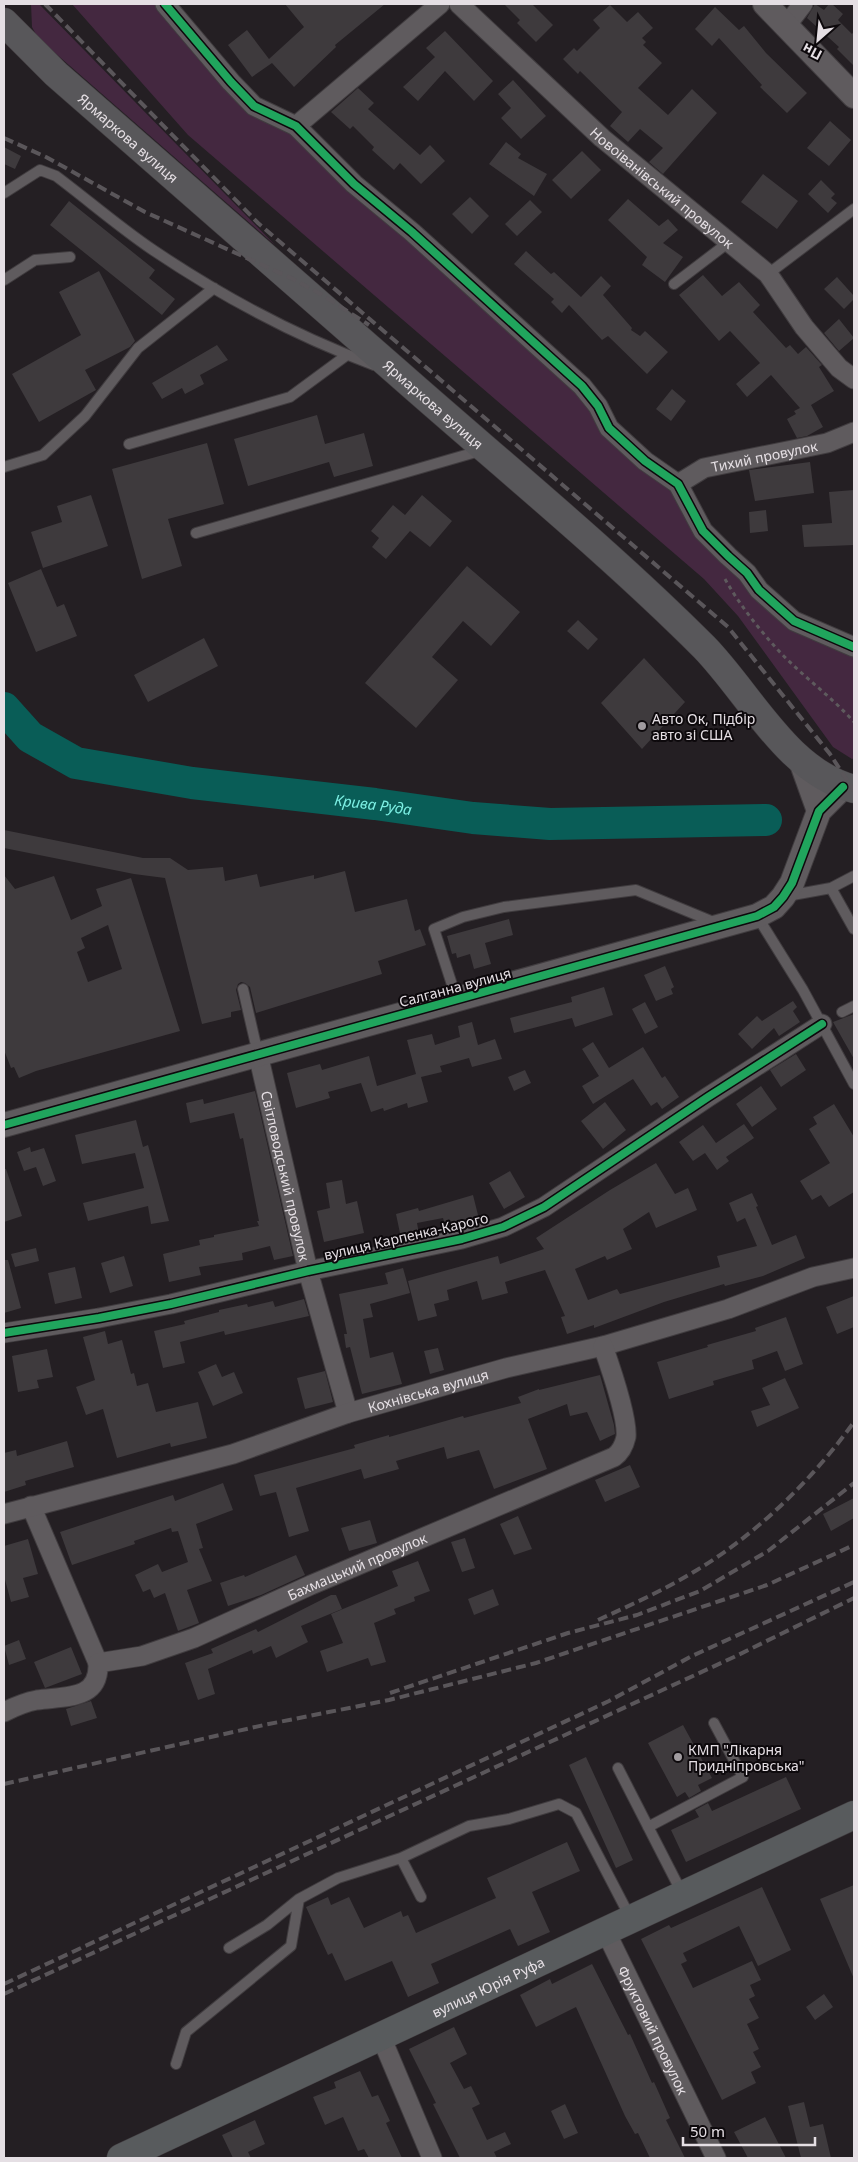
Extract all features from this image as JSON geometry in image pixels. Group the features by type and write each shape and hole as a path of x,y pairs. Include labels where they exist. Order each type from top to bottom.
{"main road":[{"name":"Ярмаркова вулиця","path":"4,22 56,74 664,607 719,662 774,732 801,760 823,778 849,788"},
{"name":"вулиця Юрія Руфа","path":"122,2158 382,2039 630,1918 854,1815"}],"street":[{"path":"165,4 231,82 254,106 296,126 354,184 412,232 582,386 598,406 609,428 645,461 678,484 704,531 747,573 759,590 794,620 854,647"},
{"path":"296,126 440,4"},
{"name":"Новоіванівський провулок","path":"459,4 602,138 768,274 804,327 839,368 854,379"},
{"path":"765,4 854,96"},
{"path":"786,26 803,4"},
{"name":"Тихий провулок","path":"678,484 704,468 826,443 854,432"},
{"path":"801,760 819,811"},
{"name":"Салганна вулиця","path":"4,1125 757,916 774,907 792,883 819,811 849,788"},
{"name":"вулиця Карпенка-Карого","path":"4,1333 171,1304 308,1270 462,1239 502,1227 544,1207 708,1097 822,1024"},
{"name":"Світловодський провулок","path":"258,1054 308,1270 348,1413"},
{"name":"Кохнівська вулиця","path":"4,1514 233,1454 348,1413 506,1368 603,1346 728,1309 814,1277 854,1268"},
{"name":"Бахмацький провулок","path":"98,1663 142,1656 194,1638 311,1585 614,1457 621,1452 626,1436 624,1419 613,1375 603,1346"},
{"path":"4,1712 36,1700 74,1696 92,1688 99,1676 98,1663 31,1506"},
{"name":"Фруктовий провулок","path":"605,1930 716,2158"},
{"path":"382,2039 432,2158"}],"lane":[{"path":"4,193 40,170 56,176 152,249 214,288 347,355 398,374"},
{"path":"768,274 854,209"},
{"path":"674,284 729,242"},
{"path":"4,280 35,260 70,257"},
{"path":"4,467 43,455 85,416 138,348 214,288"},
{"path":"129,444 290,397 347,355"},
{"path":"196,533 486,449"},
{"path":"783,897 831,888 854,876"},
{"path":"831,888 854,929"},
{"path":"456,1000 434,928 463,917 504,908 574,900 636,890 724,926"},
{"path":"757,916 822,1024 854,1084"},
{"path":"242,989 258,1054"},
{"path":"842,1012 854,1006"},
{"path":"648,1827 743,1777 714,1723"},
{"path":"618,1768 682,1894"},
{"path":"229,1948 267,1925 299,1898 338,1878 401,1858 469,1826 509,1819 559,1804 576,1813 630,1918"},
{"path":"401,1858 420,1897"},
{"path":"176,2064 186,2032 291,1946 299,1898"}],"path":[{"path":"722,573 738,601 779,651 837,703 854,722"}],"shaded area":[{"path":"31,4 39,4 275,245 38,38 32,27"},
{"path":"72,4 162,4 250,107 295,128 579,388 674,487 759,595 854,653 854,758 852,759 833,747 738,616 704,579 188,135"}],"building":[{"path":"285,4 385,4 335,45 336,47 294,87 272,63 252,77 228,45 247,30 269,59 304,27"},
{"path":"504,4 532,4 553,25 536,42 517,23 520,20"},
{"path":"815,4 824,10 829,4 832,4 843,14 838,20 852,34 854,31 854,66 837,49 839,47 807,18"},
{"path":"610,5 627,22 638,12 653,28 642,38 646,42 643,45 662,63 638,88 668,115 692,89 717,113 663,174 649,162 663,148 640,129 628,142 610,126 622,112 580,71 578,74 563,59 574,48 577,51 600,28 593,20"},
{"path":"715,7 739,30 744,26 766,53 807,93 787,113 760,87 762,85 719,38 712,46 695,29"},
{"path":"445,31 493,81 474,101 445,71 418,101 403,87 435,57 426,48"},
{"path":"513,80 546,116 521,139 501,118 511,108 498,94"},
{"path":"358,88 374,103 368,109 420,155 430,145 445,161 421,184 400,163 394,170 372,150 374,147 353,126 350,129 331,112"},
{"path":"830,121 851,140 829,166 807,148"},
{"path":"506,142 521,154 518,158 547,174 534,196 489,164"},
{"path":"4,147 21,156 15,169 4,164"},
{"path":"582,151 601,170 571,199 552,180"},
{"path":"763,174 798,201 777,229 741,202"},
{"path":"821,180 835,194 831,198 837,203 828,213 808,194"},
{"path":"470,197 489,216 472,234 452,214"},
{"path":"628,199 659,226 668,219 678,230 663,243 683,257 665,282 642,265 647,257 608,220"},
{"path":"530,200 542,212 517,236 505,224"},
{"path":"69,201 155,270 149,278 175,299 162,315 50,225"},
{"path":"526,251 551,274 554,272 581,297 601,276 611,286 603,295 632,328 631,330 640,336 645,331 668,352 647,374 608,336 602,340 569,305 562,313 551,302 554,299 514,264"},
{"path":"99,271 135,341 130,347 85,370 96,390 39,422 12,374 81,335 59,292"},
{"path":"703,275 722,296 739,282 760,305 753,312 786,348 790,345 798,354 806,347 822,365 819,367 834,391 811,405 823,427 807,436 797,438 787,419 796,414 794,411 800,408 771,375 747,397 736,384 760,363 730,331 719,341 679,295"},
{"path":"837,277 854,296 854,299 844,309 824,289"},
{"path":"839,319 854,338 839,351 824,333"},
{"path":"217,345 228,360 200,375 204,384 185,394 182,388 162,399 152,383"},
{"path":"672,389 686,401 671,421 656,409"},
{"path":"317,415 325,444 364,433 373,466 334,477 329,462 248,486 234,439"},
{"path":"207,443 224,504 168,519 182,566 142,579 112,469"},
{"path":"810,462 814,493 755,501 749,470"},
{"path":"854,490 854,545 804,547 802,525 832,523 829,492"},
{"path":"91,495 108,546 43,568 31,532 62,522 57,506"},
{"path":"422,495 452,521 430,547 410,531 386,559 372,547 379,538 371,531 393,505 405,515"},
{"path":"766,510 768,531 750,533 749,512"},
{"path":"467,566 520,612 491,646 463,621 432,657 458,680 416,728 365,683"},
{"path":"41,569 57,607 64,604 77,636 36,652 8,583"},
{"path":"578,620 598,639 588,650 567,631"},
{"path":"204,638 218,666 148,702 134,675"},
{"name":"Авто Ок, Підбір авто зі США","path":"644,658 685,702 642,749 601,703"},
{"path":"4,830 143,858 170,858 188,870 223,867 225,881 257,874 260,887 314,875 314,879 345,871 355,912 407,899 415,931 420,929 426,945 378,961 382,974 256,1013 250,987 241,982 236,990 241,1010 231,1012 231,1017 202,1024 165,878 134,874 4,848"},
{"path":"4,875 15,889 54,876 71,920 102,906 96,889 131,878 180,1031 36,1071 19,1078 14,1067 11,1068 4,1050","holes":["108,925 122,969 88,982 77,952 85,948 81,938"]},
{"path":"509,919 513,935 485,943 491,964 474,969 470,954 457,958 456,953 452,954 447,936"},
{"path":"665,966 674,987 671,989 673,994 656,1001 644,975"},
{"path":"604,987 613,1015 575,1027 572,1018 514,1033 510,1018 572,1002 571,997"},
{"path":"793,1001 797,1007 793,1011 800,1022 779,1036 774,1028 752,1049 738,1034 757,1016 762,1021"},
{"path":"645,1002 658,1027 645,1034 632,1009"},
{"path":"854,1014 854,1059 833,1022"},
{"path":"472,1022 478,1045 495,1039 502,1059 472,1067 469,1058 440,1066 442,1072 421,1077 428,1102 408,1108 407,1103 384,1111 383,1108 371,1112 361,1083 328,1092 330,1098 296,1108 287,1073 320,1064 322,1070 369,1056 377,1086 416,1074 407,1040 432,1034 435,1045 460,1037 458,1026"},
{"path":"593,1042 609,1068 643,1047 662,1078 665,1076 679,1097 662,1109 657,1102 651,1106 633,1079 593,1104 582,1086 599,1076 582,1049"},
{"path":"796,1054 806,1070 781,1087 770,1070"},
{"path":"525,1070 531,1083 514,1091 508,1077"},
{"path":"761,1086 777,1109 752,1127 736,1104"},
{"path":"255,1091 293,1256 274,1260 270,1246 242,1253 243,1260 199,1267 201,1275 169,1282 163,1254 200,1245 199,1240 214,1237 214,1235 259,1226 243,1138 240,1139 234,1113 190,1123 186,1103 203,1099 204,1104"},
{"path":"605,1102 626,1130 603,1149 581,1121"},
{"path":"834,1104 854,1137 854,1192 829,1207 821,1195 812,1200 800,1181 830,1163 809,1129 817,1124 813,1117"},
{"path":"136,1120 143,1147 148,1145 169,1221 151,1224 148,1206 88,1221 83,1203 144,1188 135,1153 82,1164 75,1135"},
{"path":"744,1124 754,1138 726,1157 729,1161 717,1170 705,1153 693,1161 679,1142 703,1125 716,1143"},
{"path":"30,1147 31,1152 44,1148 56,1181 43,1186 36,1167 24,1171 17,1152"},
{"path":"656,1163 675,1194 688,1188 697,1210 656,1228 649,1212 623,1229 632,1249 607,1260 605,1256 575,1269 588,1300 617,1289 620,1294 720,1267 717,1256 757,1246 745,1218 737,1222 729,1203 752,1193 772,1245 796,1235 805,1258 763,1276 725,1286 724,1284 664,1302 594,1328 594,1325 567,1334 561,1317 565,1316 545,1270 505,1282 508,1293 482,1300 477,1281 447,1290 449,1300 434,1304 437,1316 418,1321 408,1281 498,1256 500,1264 544,1249 536,1238"},
{"path":"4,1169 6,1169 22,1216 4,1222"},
{"path":"510,1171 525,1197 504,1209 489,1183"},
{"path":"342,1180 346,1204 357,1201 364,1233 324,1242 317,1211 330,1208 326,1183"},
{"path":"473,1195 479,1219 452,1226 451,1224 445,1225 443,1218 417,1223 419,1234 401,1238 396,1214 418,1208 419,1211"},
{"path":"36,1248 39,1261 15,1267 11,1254"},
{"path":"124,1256 133,1286 110,1293 101,1263"},
{"path":"4,1260 8,1260 21,1308 4,1313"},
{"path":"75,1267 82,1298 55,1304 48,1273"},
{"path":"403,1268 410,1293 370,1304 373,1317 363,1319 370,1358 393,1352 402,1384 362,1394 350,1347 346,1348 344,1334 347,1334 339,1294 388,1284 385,1273"},
{"path":"854,1296 854,1327 837,1334 826,1307"},
{"path":"304,1299 309,1316 225,1335 224,1331 180,1342 185,1363 163,1368 154,1331 185,1324 184,1321 219,1312 219,1310 247,1304 248,1307 273,1301 275,1307"},
{"path":"786,1317 803,1364 785,1371 777,1351 752,1360 754,1369 713,1381 714,1385 669,1399 657,1362 756,1331 755,1328"},
{"path":"105,1331 108,1344 122,1340 131,1374 134,1373 137,1386 148,1383 156,1412 198,1402 207,1438 171,1447 170,1443 117,1458 103,1409 86,1415 76,1387 95,1380 83,1337"},
{"path":"438,1348 444,1370 430,1374 424,1351"},
{"path":"47,1349 53,1377 37,1380 39,1388 18,1392 12,1356"},
{"path":"216,1364 222,1377 234,1372 243,1393 213,1406 198,1372"},
{"path":"325,1371 333,1402 305,1409 297,1378"},
{"path":"600,1375 615,1434 600,1441 587,1412 570,1416 567,1404 528,1419 547,1469 494,1489 479,1450 447,1459 444,1447 396,1461 399,1469 364,1479 361,1469 296,1488 309,1531 289,1537 276,1492 260,1496 254,1475 355,1448 354,1445 389,1435 389,1437 463,1416 464,1418 521,1403 518,1397 539,1389"},
{"path":"785,1378 799,1408 757,1427 751,1411 770,1405 762,1388"},
{"path":"67,1441 74,1467 25,1481 26,1485 4,1492 4,1453 16,1450 17,1456"},
{"path":"630,1465 640,1487 605,1502 595,1480"},
{"path":"223,1483 233,1510 196,1524 203,1548 199,1549 212,1581 187,1590 199,1623 178,1631 165,1593 154,1598 150,1589 143,1592 135,1575 158,1564 162,1572 188,1562 178,1531 172,1532 171,1528 134,1541 135,1544 72,1565 60,1532 173,1495 175,1501"},
{"path":"854,1498 854,1518 831,1531 823,1514"},
{"path":"518,1516 532,1549 514,1555 500,1524"},
{"path":"370,1520 377,1543 349,1551 341,1528"},
{"path":"465,1538 475,1568 462,1572 451,1542"},
{"path":"28,1539 38,1574 23,1578 29,1597 11,1602 4,1576 4,1546"},
{"path":"296,1555 305,1575 261,1595 228,1606 220,1583 244,1575 245,1577"},
{"path":"418,1561 430,1591 414,1597 415,1601 394,1609 396,1614 374,1623 386,1662 371,1666 368,1658 327,1672 320,1651 343,1643 331,1614 398,1586 392,1571"},
{"path":"493,1589 499,1605 474,1615 468,1599"},
{"path":"331,1595 336,1595 342,1609 301,1626 308,1642 276,1658 271,1646 253,1654 252,1650 208,1669 215,1694 198,1700 185,1663 213,1653 211,1649 256,1629 258,1632"},
{"path":"19,1640 26,1659 9,1665 4,1646"},
{"path":"71,1647 82,1674 45,1688 34,1662"},
{"path":"91,1701 97,1718 71,1726 66,1709"},
{"name":"КМП \"Лікарня Придніпровська\"","path":"683,1725 712,1778 698,1785 701,1791 689,1798 685,1792 677,1797 648,1743"},
{"path":"586,1757 633,1860 616,1868 569,1765"},
{"path":"786,1777 801,1809 686,1862 671,1830 699,1817 695,1810 708,1803 712,1811"},
{"path":"567,1842 580,1871 532,1892 550,1932 518,1946 510,1929 431,1964 439,1983 408,1997 392,1961 345,1981 332,1953 328,1955 306,1907 328,1897 331,1905 349,1897 364,1928 401,1911 403,1917 408,1915 416,1933 496,1898 487,1878"},
{"path":"854,1885 854,1979 820,1899"},
{"path":"762,1887 791,1950 758,1966 739,1926 683,1953 687,1961 681,1964 693,1988 752,1961 761,1980 750,1985 755,1996 749,1999 759,2018 747,2024 759,2049 753,2052 761,2067 751,2072 756,2083 722,2100 641,1939 669,1925 671,1928"},
{"path":"592,1964 628,2035 630,2034 652,2083 654,2082 670,2118 666,2120 685,2158 650,2158 638,2133 635,2134 625,2116 576,2007 536,2027 520,1995 550,1979 552,1984"},
{"path":"824,1994 833,2007 815,2020 806,2007"},
{"path":"454,2027 467,2054 450,2063 464,2089 471,2086 480,2104 472,2108 487,2140 505,2132 511,2144 494,2152 497,2158 460,2158 433,2104 436,2103 409,2049"},
{"path":"360,2071 372,2097 378,2095 390,2121 386,2123 402,2158 369,2158 364,2149 358,2151 343,2117 325,2125 313,2097 336,2088 334,2082"},
{"path":"804,2102 810,2127 823,2124 831,2158 801,2158 788,2106"},
{"path":"565,2104 578,2133 564,2139 551,2111"},
{"path":"765,2117 786,2158 748,2158 734,2132"},
{"path":"255,2120 265,2144 248,2152 251,2158 233,2158 222,2135"}],"waterway":[{"name":"Крива Руда","path":"4,708 30,737 76,763 192,783 375,804 473,818 550,824 766,820"}],"railway":[{"path":"45,4 258,223 728,627 830,754 854,791"},
{"path":"4,138 46,157 145,212 291,278 319,293 369,325"},
{"path":"598,1620 685,1577 741,1539 783,1504 802,1485 854,1422"},
{"path":"390,1693 568,1633 637,1615 700,1591 768,1551 854,1483"},
{"path":"4,1784 264,1725 389,1700 536,1663 767,1585 854,1545"},
{"path":"4,1984 609,1701 692,1656 854,1582"},
{"path":"4,1994 734,1657 854,1598"}],"cycle path":[{"path":"165,4 231,82 254,106 296,126 354,184 412,232 582,386 598,406 609,428 645,461 678,484 703,531 747,573 759,590 794,621 854,647"},
{"path":"4,1125 757,916 774,907 783,897 792,883 819,811 843,787"},
{"path":"4,1333 171,1304 308,1271 462,1239 503,1227 544,1207 708,1097 822,1024"}],"place":[{"name":"Авто Ок, Підбір авто зі США","path":"642,726"},
{"name":"КМП \"Лікарня Придніпровська\"","path":"678,1757"}]}
